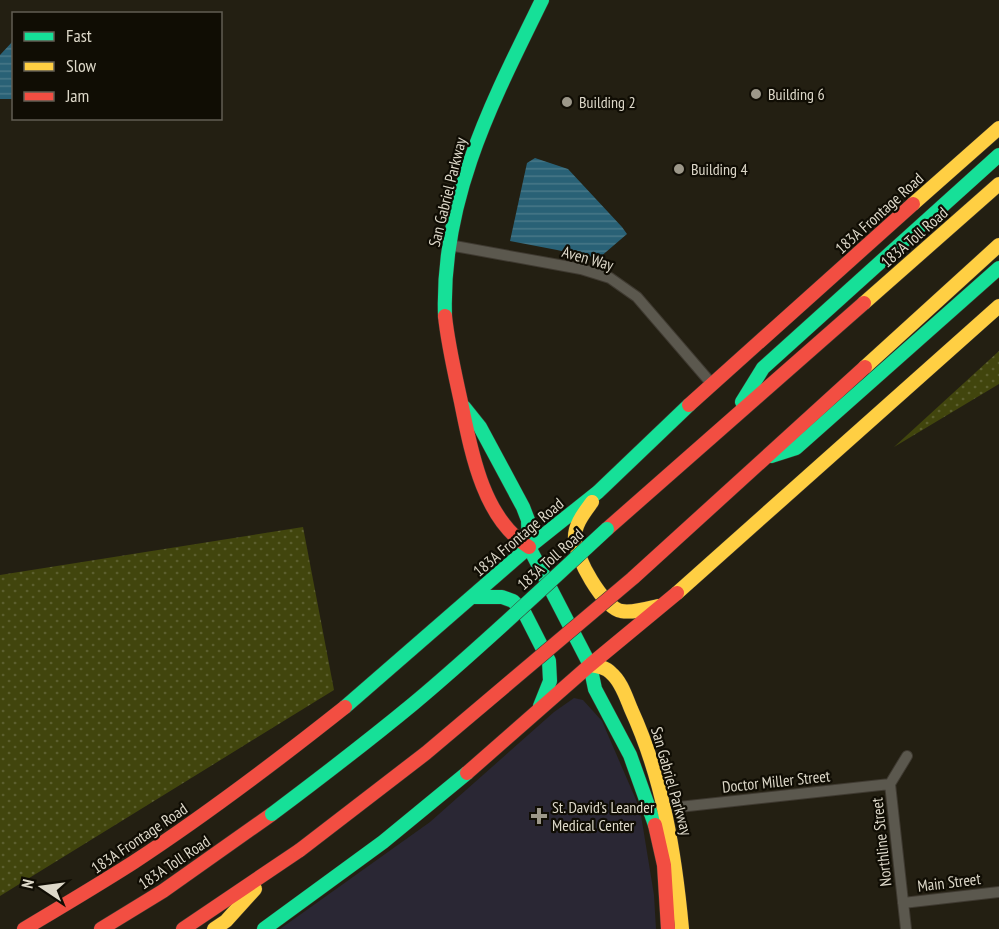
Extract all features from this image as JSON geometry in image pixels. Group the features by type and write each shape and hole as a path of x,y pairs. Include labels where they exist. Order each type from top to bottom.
{"main road":[{"name":"San Gabriel Parkway","path":"529,546 507,529 472,454 445,315 446,264 467,168 481,128 542,0"},
{"name":"183A Frontage Road","path":"24,929 134,862 253,778 361,694 529,546 598,492 711,383 999,128"},
{"path":"732,419 763,368 999,155"},
{"name":"183A Toll Road","path":"101,929 163,891 346,758 492,634 607,529 999,184"},
{"path":"183,929 300,850 426,753 633,578 996,248"},
{"path":"762,459 796,448 999,268"},
{"path":"264,929 383,842 482,761 590,664 664,604 999,306"},
{"name":"San Gabriel Parkway","path":"462,404 480,427 523,507 528,520 529,546 590,664 593,686 625,742 663,857 668,929"},
{"path":"598,492 578,524 574,537 577,549 603,600 613,609 624,612 639,611 664,604"},
{"path":"473,597 502,597 513,601 524,612 549,661 550,681 539,709"},
{"name":"San Gabriel Parkway","path":"590,664 605,668 614,675 636,717 665,807 674,849 682,929"},
{"path":"214,929 226,921 274,868"}],"street":[{"name":"Aven Way","path":"449,245 581,269 610,278 637,297 711,383"},
{"name":"Northline Street","path":"906,929 890,784 907,756"},
{"name":"Doctor Miller Street","path":"647,803 665,807 680,807 890,784"},
{"name":"Main Street","path":"903,903 999,892"}],"shaded area":[{"name":"St. David’s Leander Medical Center","path":"574,698 583,700 602,721 640,809 654,895 656,929 280,929 430,822 554,712"}],"green space":[{"path":"999,351 999,384 894,447"},
{"path":"303,527 334,690 0,896 0,575"}],"water":[{"path":"12,42 12,99 0,99 0,55"},
{"path":"535,158 568,169 627,234 599,258 510,241 527,163"}],"traffic: fast":[{"path":"445,316 446,273 451,232 461,191 488,114 542,0"},
{"path":"742,402 763,368 999,155"},
{"path":"771,456 796,448 999,268"},
{"path":"345,707 529,547 598,492 689,405"},
{"path":"464,407 480,427 523,507 528,520 529,547 590,665 595,689 630,755 655,825"},
{"path":"272,814 438,683 607,529"},
{"path":"473,597 502,597 513,601 524,612 549,661 550,681 540,706"},
{"path":"264,929 383,842 467,773"}],"traffic: slow":[{"path":"913,204 999,128"},
{"path":"864,303 999,184"},
{"path":"865,367 999,245"},
{"path":"677,593 999,306"},
{"path":"592,502 578,524 575,534 576,547 591,580 606,601 621,611 635,611 658,606"},
{"path":"590,665 607,669 618,680 642,735 666,817 676,872 682,929"},
{"path":"214,929 226,921 255,889"}],"traffic: jam":[{"path":"689,405 913,204"},
{"path":"607,529 864,303"},
{"path":"445,316 465,421 481,482 500,519 513,535 529,547"},
{"path":"633,578 865,367"},
{"path":"300,850 426,753 633,578"},
{"path":"467,773 590,665 677,593"},
{"path":"24,929 161,844 268,767 345,707"},
{"path":"101,929 163,891 272,814"},
{"path":"655,825 664,865 668,929"},
{"path":"183,929 300,850"}],"place":[{"name":"Building 6","path":"756,94"},
{"name":"Building 2","path":"567,102"},
{"name":"Building 4","path":"679,169"},
{"name":"St. David’s Leander Medical Center","path":"539,816"}]}
